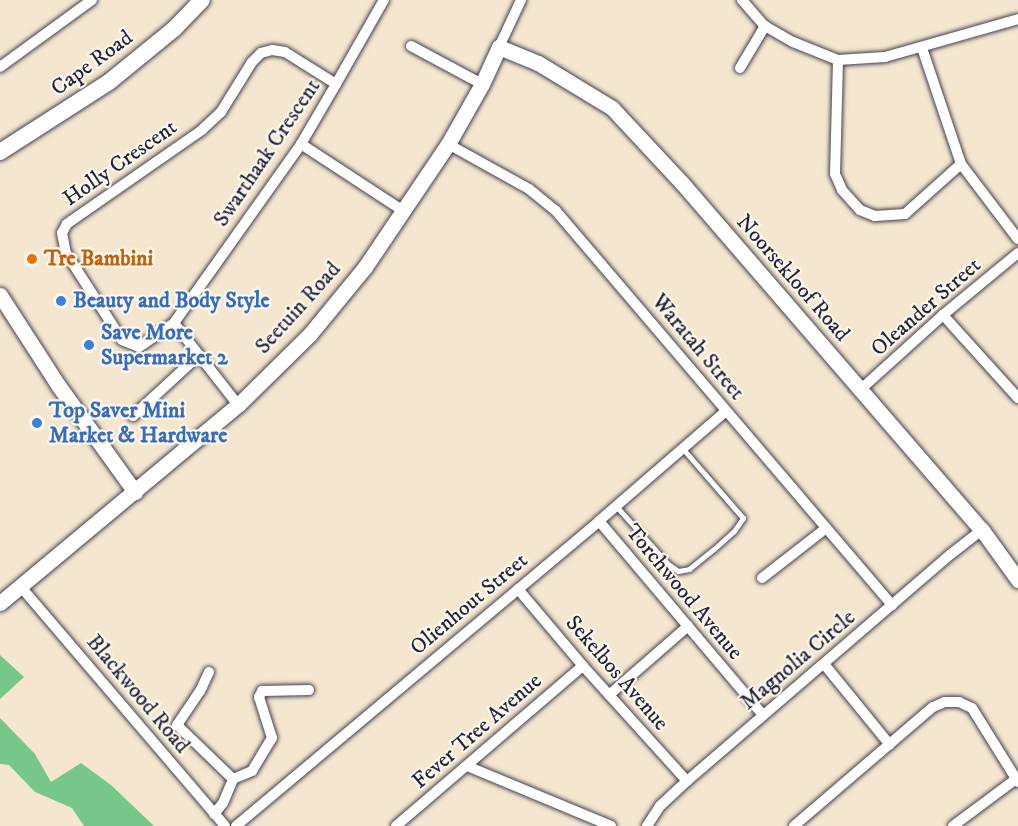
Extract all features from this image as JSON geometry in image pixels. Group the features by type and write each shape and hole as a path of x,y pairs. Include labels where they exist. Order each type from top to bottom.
{"main road":[{"name":"Cape Road","path":"0,152 109,82 174,29 202,0"}],"street":[{"path":"1,65 92,0"},
{"name":"Swarthaak Crescent","path":"174,323 301,144 384,0"},
{"name":"Seetuin Road","path":"0,603 238,405 310,334 365,267 448,144 482,84 521,0"},
{"path":"742,0 765,26 793,42 838,60 885,57 1018,19"},
{"path":"740,68 765,26"},
{"path":"411,46 482,84"},
{"name":"Noorsekloof Road","path":"499,48 538,63 596,96 612,108 682,183 982,530 1018,580"},
{"path":"922,48 961,165 1018,239"},
{"name":"Holly Crescent","path":"174,323 141,346 133,347 122,340 66,253 62,233 67,224 202,130 221,112 252,62 266,51 285,52 336,84"},
{"path":"838,60 835,174 842,190 860,210 875,216 905,214 961,165"},
{"path":"301,144 402,210"},
{"name":"Waratah Street","path":"448,144 529,189 556,212 892,605"},
{"name":"Oleander Street","path":"860,390 943,315 1018,253"},
{"path":"0,295 58,385 135,492"},
{"path":"943,315 1016,393"},
{"path":"174,323 238,405"},
{"path":"133,416 199,355"},
{"name":"Olienhout Street","path":"236,826 599,521 726,411"},
{"name":"Torchwood Avenue","path":"599,521 763,715"},
{"path":"762,578 825,529"},
{"name":"Magnolia Circle","path":"647,826 660,806 687,781 951,554 982,530"},
{"name":"Blackwood Road","path":"21,587 225,826"},
{"name":"Sekelbos Avenue","path":"518,589 583,666 687,781"},
{"path":"609,695 687,626"},
{"path":"824,664 890,745"},
{"name":"Fever Tree Avenue","path":"396,826 583,666"},
{"path":"209,672 200,691 177,725 233,779"},
{"path":"214,814 224,803 233,779 252,771 272,738 260,697 262,691 309,690"},
{"path":"794,826 939,704 959,702 972,708 1017,780 953,826"},
{"path":"467,766 611,826"}],"lane":[{"path":"616,506 668,564 678,571 689,569 721,543 734,531 743,518 683,448"}],"green space":[{"path":"0,655 24,677 0,699"},
{"path":"0,718 35,754 51,782 81,763 111,785 154,826 84,826 72,808 35,792 9,765 0,764"}],"place":[{"name":"Tre Bambini","path":"32,259"},
{"name":"Beauty and Body Style","path":"61,301"},
{"name":"Save More Supermarket 2","path":"89,345"},
{"name":"Top Saver Mini Market & Hardware","path":"37,423"}]}
